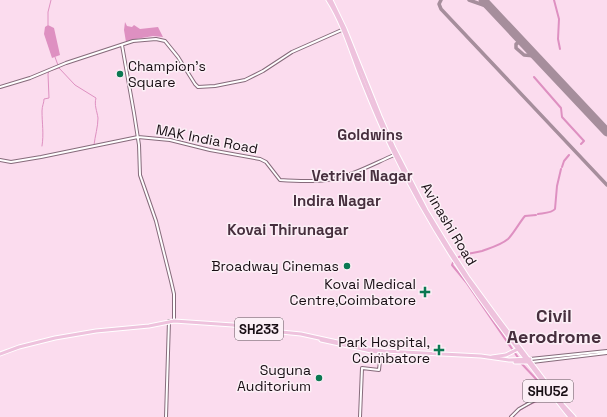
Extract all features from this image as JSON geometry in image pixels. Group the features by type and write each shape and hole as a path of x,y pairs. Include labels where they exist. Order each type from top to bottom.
{"main road":[{"name":"Avinashi Road","path":"330,0 344,29 396,154 426,210 454,257 521,358 547,393 570,417"},
{"name":"Avinashi Road","path":"496,319 521,358 574,417"},
{"name":"SH233","path":"0,354 18,347 55,338 102,330 148,326 174,321 233,325 261,330 301,334 381,352 480,356 509,360 521,358"},
{"path":"169,322 300,335 370,352 381,352"},
{"path":"480,356 502,356 511,353 521,358"}],"street":[{"path":"0,87 21,81 66,62 133,41 147,39 162,39 165,41 178,57 195,84 201,87 228,84 255,76 292,52 344,29"},
{"path":"122,45 138,137 140,175 156,221 174,294 174,321"},
{"name":"MAK India Road","path":"0,160 11,162 18,161 138,137 170,140 210,150 260,159 266,162 280,180 304,181 327,180 350,174 396,154"},
{"path":"166,417 169,322"},
{"path":"360,417 360,383 362,368 379,370 381,352"},
{"path":"521,358 607,352"},
{"path":"511,417 519,409 547,393"}],"shaded area":[{"path":"125,22 127,26 132,27 134,25 140,29 158,27 163,37 153,36 126,42 124,30"},
{"path":"48,25 54,28 60,55 52,58 44,34 45,27"}],"waterway":[{"path":"48,25 48,12 51,0"},
{"path":"554,0 559,19 558,39 560,49"},
{"path":"55,57 59,68 75,85 96,98 95,106 98,121 94,145"},
{"path":"42,146 42,108 44,99 49,98 48,74 49,71 59,68"},
{"path":"534,77 561,108 562,117 584,141 581,144"},
{"path":"562,167 564,161 569,155"},
{"path":"538,214 550,212 555,209 557,186 561,169"},
{"path":"519,359 466,282 452,265 454,261 461,256 482,251 502,243 510,237 525,216 536,215"},
{"path":"521,363 537,380 549,397"},
{"path":"513,417 519,410 548,396"}],"taxiway":[{"path":"441,0 439,4 441,9 607,185"},
{"path":"469,0 489,7"},
{"path":"521,41 516,44 516,48 524,55 535,56"}],"runway":[{"path":"483,0 607,132"}],"place":[{"name":"Champion's Square","path":"120,74"},
{"name":"Broadway Cinemas","path":"347,266"},
{"name":"Kovai Medical Centre,Coimbatore","path":"425,292"},
{"name":"Park Hospital, Coimbatore","path":"439,350"},
{"name":"Suguna Auditorium","path":"319,378"}],"district":[{"name":"Goldwins","path":"370,135"},
{"name":"Vetrivel Nagar","path":"362,176"},
{"name":"Indira Nagar","path":"337,201"},
{"name":"Kovai Thirunagar","path":"288,230"},
{"name":"Civil Aerodrome","path":"554,326"}]}
